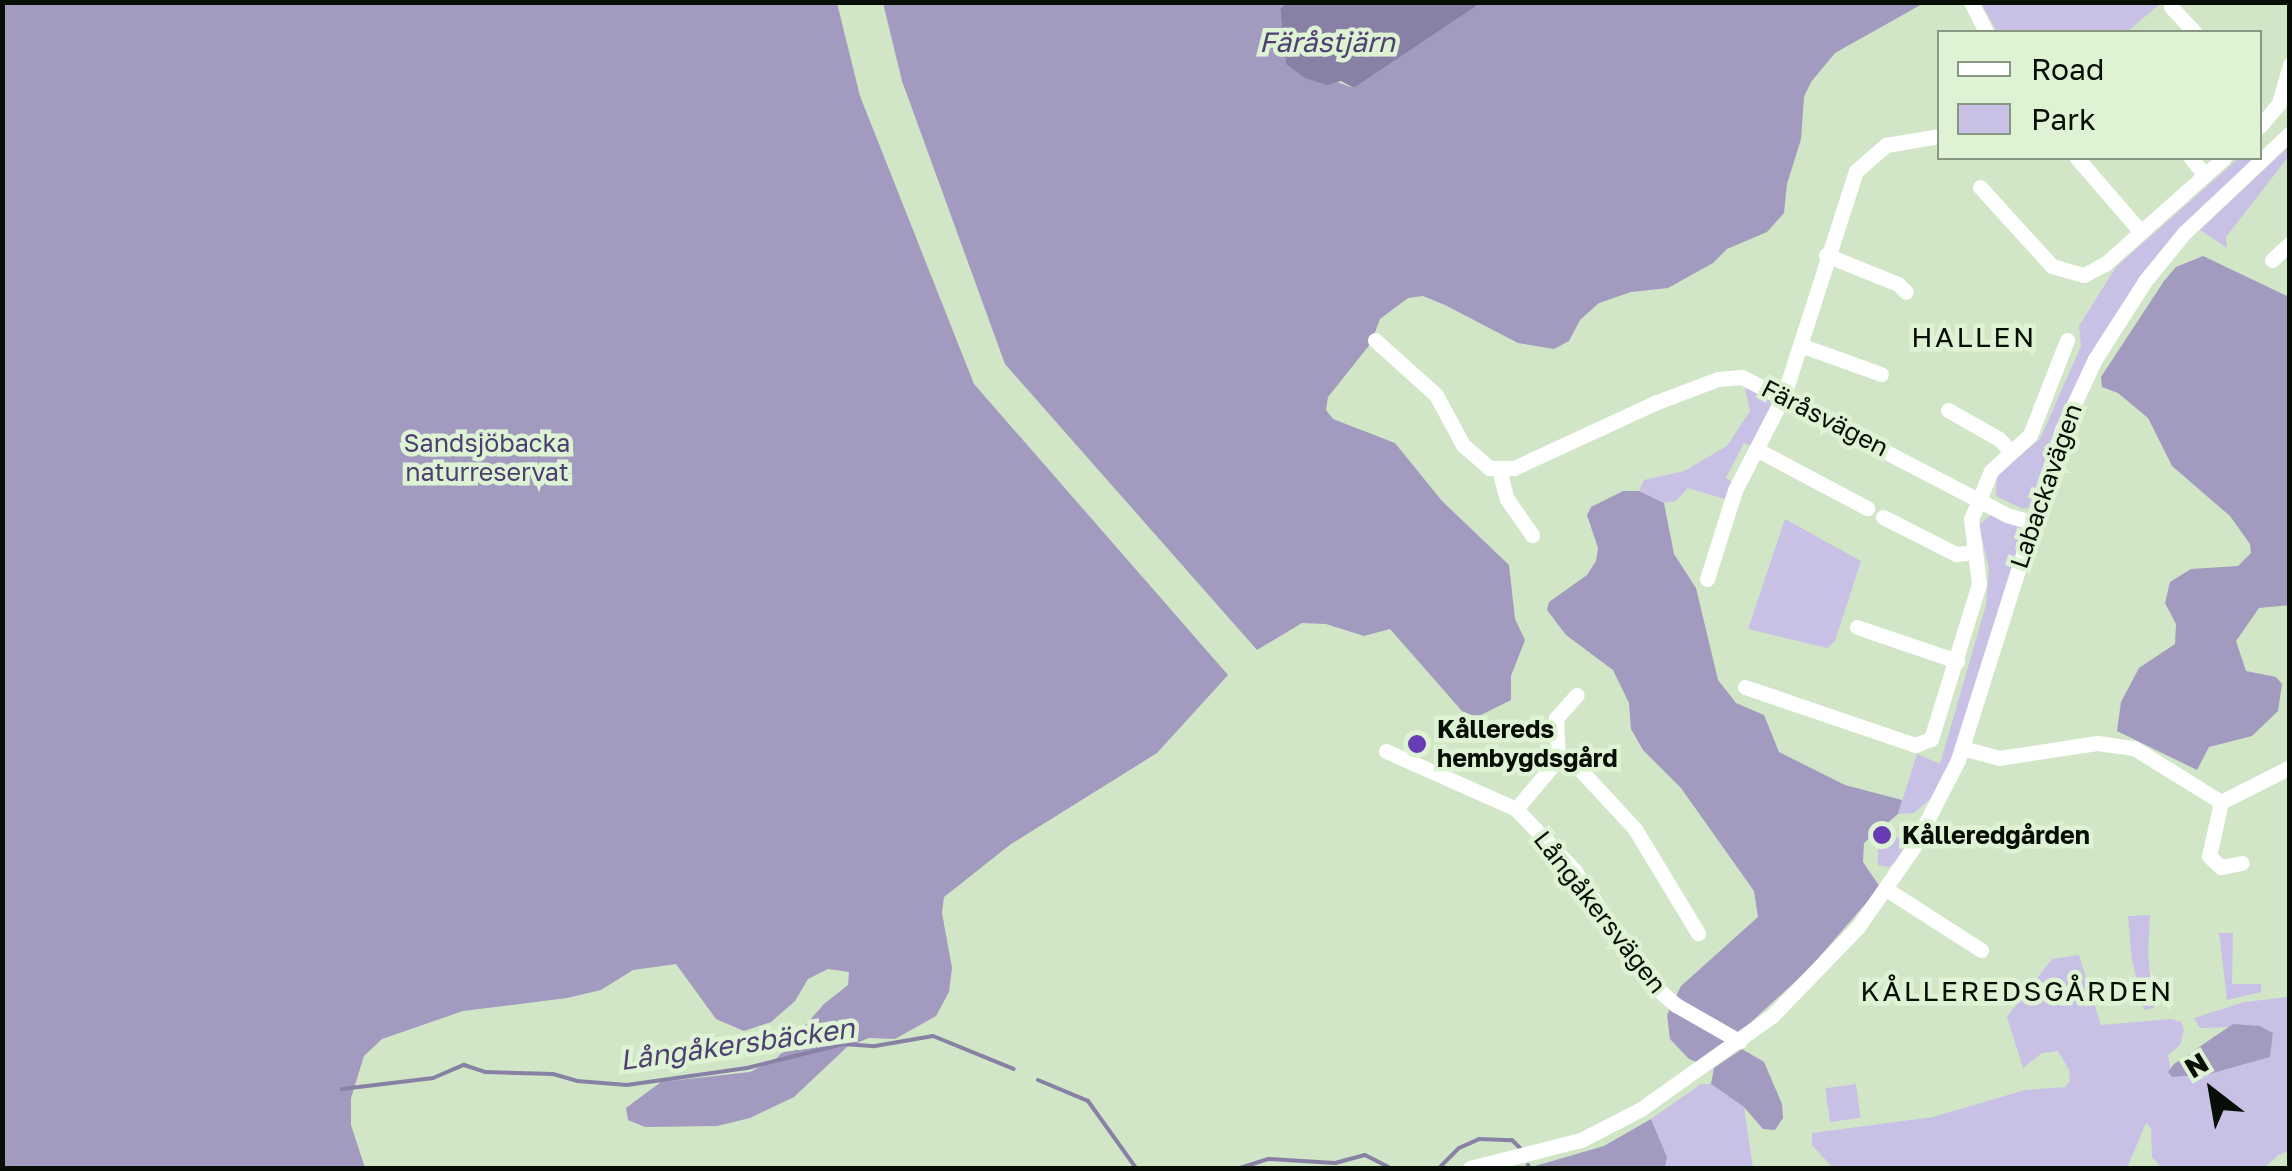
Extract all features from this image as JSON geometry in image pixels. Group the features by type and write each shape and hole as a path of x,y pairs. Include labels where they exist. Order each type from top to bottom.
{"street":[{"path":"1971,2 1985,30"},
{"path":"2171,7 2192,30"},
{"path":"2263,116 2284,91 2290,65"},
{"name":"Labackavägen","path":"2262,159 2290,133"},
{"path":"1707,579 1734,490 1784,395 1850,185 1869,156 1886,145 1937,136"},
{"path":"2079,160 2140,231"},
{"path":"2193,160 2206,175"},
{"path":"1980,186 2052,266 2065,274 2094,273 2222,160"},
{"name":"Labackavägen","path":"1470,1168 1602,1131 1738,1041 1831,958 1886,890 1922,831 1962,748 2077,395 2130,302 2196,220 2261,160"},
{"path":"2272,260 2290,243"},
{"path":"1826,255 1898,284 1906,292"},
{"path":"1375,340 1436,395 1471,456 1500,470 1507,499 1532,535"},
{"path":"1745,687 1924,744 1934,733 1979,584 1971,519 1991,470 2030,434 2068,340"},
{"path":"1800,345 1881,374"},
{"name":"Färåsvägen","path":"1500,470 1537,458 1657,402 1718,380 1742,377 2033,523"},
{"path":"1948,410 1999,438 2011,452"},
{"path":"1756,449 1867,508"},
{"path":"1883,517 1956,554 1974,552"},
{"path":"1857,627 1957,661"},
{"path":"1577,695 1556,718 1558,758 1573,762 1636,829 1698,933"},
{"path":"1962,748 2000,758 2097,743 2134,748 2221,802"},
{"name":"Långåkersvägen","path":"1386,750 1516,809 1576,871 1646,978 1676,1006 1738,1041"},
{"name":"Långåkersvägen","path":"1516,809 1558,758"},
{"path":"2221,802 2290,767"},
{"path":"2221,802 2209,856 2220,867 2242,863"},
{"path":"1886,890 1981,950"}],"green space":[{"name":"Sandsjöbacka naturreservat","path":"2,3 837,3 860,96 974,384 1228,675 1157,753 1011,844 944,897 942,913 952,968 949,992 936,1016 895,1039 869,1038 847,1047 794,1097 750,1118 717,1126 645,1127 628,1120 626,1108 661,1082 750,1072 777,1058 824,1004 848,985 849,972 828,969 808,979 795,1001 771,1022 744,1031 716,1019 676,964 633,970 601,990 567,998 463,1011 382,1039 364,1056 351,1098 351,1125 365,1168 3,1168"},
{"path":"883,3 1286,3 1280,9 1286,64 1354,88 1481,3 1924,3 1835,53 1811,82 1804,97 1801,139 1787,184 1784,213 1767,232 1727,249 1713,263 1668,288 1631,292 1599,303 1580,320 1569,341 1554,349 1518,343 1423,296 1408,298 1380,319 1371,343 1328,397 1326,410 1333,419 1395,443 1442,501 1509,565 1515,619 1525,640 1511,676 1511,700 1477,717 1462,711 1390,629 1364,636 1326,624 1302,623 1257,650 1005,364 902,81"},
{"path":"1981,3 2161,3 2129,30 1996,30"},
{"path":"2289,146 2289,156 2226,237 2227,248 2200,230"},
{"path":"2237,160 2254,160 2118,311 2033,506 2023,509 1996,496 1997,475 2040,439 2081,346 2079,326 2116,267"},
{"path":"2203,256 2289,297 2290,605 2259,608 2236,641 2246,671 2276,677 2282,684 2278,711 2252,736 2209,747 2197,770 2117,731 2121,702 2139,668 2175,644 2176,624 2165,603 2170,582 2191,569 2238,566 2251,553 2250,544 2230,516 2172,466 2148,418 2118,393 2102,387 2101,377 2164,281 2176,267"},
{"path":"1744,383 1777,394 1755,448 1744,443 1726,478 1736,484 1731,501 1688,488 1676,501 1664,503 1639,491 1644,480 1684,471 1727,446 1750,411"},
{"path":"1623,491 1639,491 1664,503 1674,554 1696,588 1718,680 1736,703 1764,715 1779,752 1845,785 1902,800 1898,814 1864,843 1863,862 1880,887 1809,969 1726,1045 1699,1063 1689,1059 1670,1039 1667,1015 1681,986 1758,917 1754,891 1681,788 1643,750 1631,729 1629,703 1613,670 1566,635 1547,610 1549,602 1587,575 1596,561 1598,548 1587,515 1591,507"},
{"path":"1994,512 2024,528 1962,737 1936,794 1914,813 1898,814 1917,754 1940,764 1986,605 1989,570 1979,525"},
{"path":"1785,519 1861,561 1835,641 1827,648 1748,629"},
{"path":"1917,825 1895,862 1889,867 1878,865 1878,849"},
{"path":"2150,915 2148,955 2154,1008 2144,1010 2132,960 2128,916"},
{"path":"2219,933 2233,933 2232,984 2261,984 2261,992 2227,1000"},
{"path":"2079,955 2101,1025 2171,1019 2181,1022 2184,1030 2180,1045 2168,1055 2172,1077 2206,1075 2270,1057 2273,1033 2260,1026 2200,1028 2194,1018 2244,1002 2289,997 2289,1151 2264,1168 2162,1168 2152,1157 2151,1128 2146,1123 2127,1168 1833,1168 1812,1145 1812,1133 1933,1117 2025,1090 2065,1087 2070,1081 2069,1070 2058,1051 2042,1053 2023,1068 2007,1017 2052,959"},
{"path":"2233,1024 2260,1026 2273,1033 2270,1057 2206,1075 2172,1077 2168,1072 2174,1064"},
{"path":"1742,1049 1764,1062 1782,1104 1783,1118 1775,1130 1763,1129 1744,1107 1711,1084 1714,1068"},
{"path":"1701,1084 1711,1084 1744,1107 1753,1168 1665,1168 1667,1157 1651,1119"},
{"path":"1856,1084 1861,1118 1830,1122 1825,1088"},
{"path":"1651,1119 1667,1157 1665,1168 1535,1166 1604,1146"}],"water":[{"name":"Färåstjärn","path":"1287,2 1481,3 1354,88 1341,81 1327,85 1305,78 1286,64 1280,9"}],"waterway":[{"name":"Långåkersbäcken","path":"342,1089 433,1078 464,1065 485,1072 553,1074 577,1081 627,1085 747,1068 843,1044 875,1046 933,1036 1014,1069"},
{"name":"Långåkersbäcken","path":"1038,1080 1088,1101 1136,1168"},
{"path":"1439,1168 1459,1148 1479,1139 1512,1140 1520,1148"},
{"path":"1240,1168 1268,1159 1335,1163 1365,1155 1390,1168"}],"place":[{"name":"Kållereds hembygdsgård","path":"1417,744"},
{"name":"Kålleredgården","path":"1882,835"}],"district":[{"name":"HALLEN","path":"1974,337"},
{"name":"KÅLLEREDSGÅRDEN","path":"2017,991"}]}
